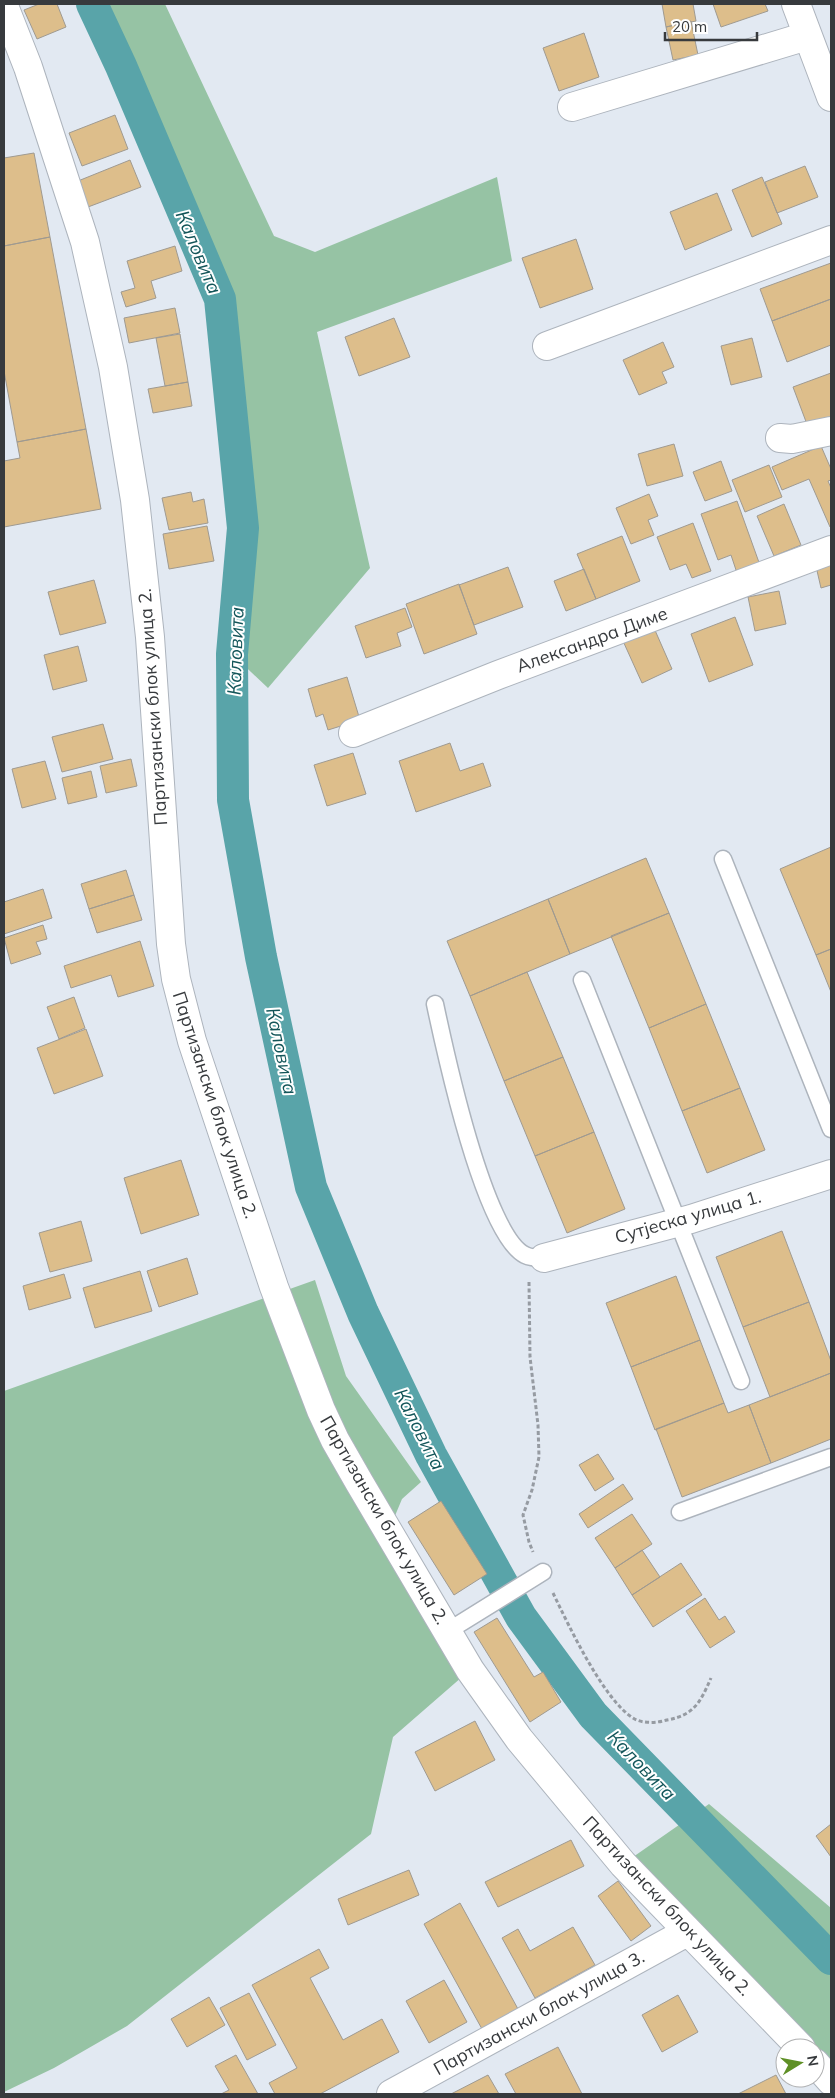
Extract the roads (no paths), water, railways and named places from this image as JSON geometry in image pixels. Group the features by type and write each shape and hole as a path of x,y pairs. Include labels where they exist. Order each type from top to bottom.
{"street":[{"path":"796,4 831,97"},
{"name":"Партизански блок улица 2.","path":"4,6 16,68 84,242 113,367 134,491 150,637 171,944 181,1003 274,1287 321,1410 354,1474 470,1670 518,1739 623,1864 791,2038"},
{"path":"572,107 807,36"},
{"path":"548,346 831,240"},
{"path":"780,438 792,439 831,430"},
{"name":"Александра Диме","path":"353,733 498,675 831,550"},
{"name":"Сутјеска улица 1.","path":"540,1258 678,1222 831,1174"},
{"name":"Партизански блок улица 3.","path":"391,2094 687,1932"}],"lane":[{"path":"723,859 831,1129"},
{"path":"582,980 741,1382"},
{"path":"435,1004 448,1068 491,1206 518,1249 525,1255 540,1258"},
{"path":"680,1512 831,1457"},
{"path":"448,1631 543,1572"}],"waterway":[{"name":"Каловита","path":"92,4 121,66 220,299 243,528 232,654 233,800 261,957 311,1187 363,1313 431,1455 521,1617 593,1715 831,1959"}]}
